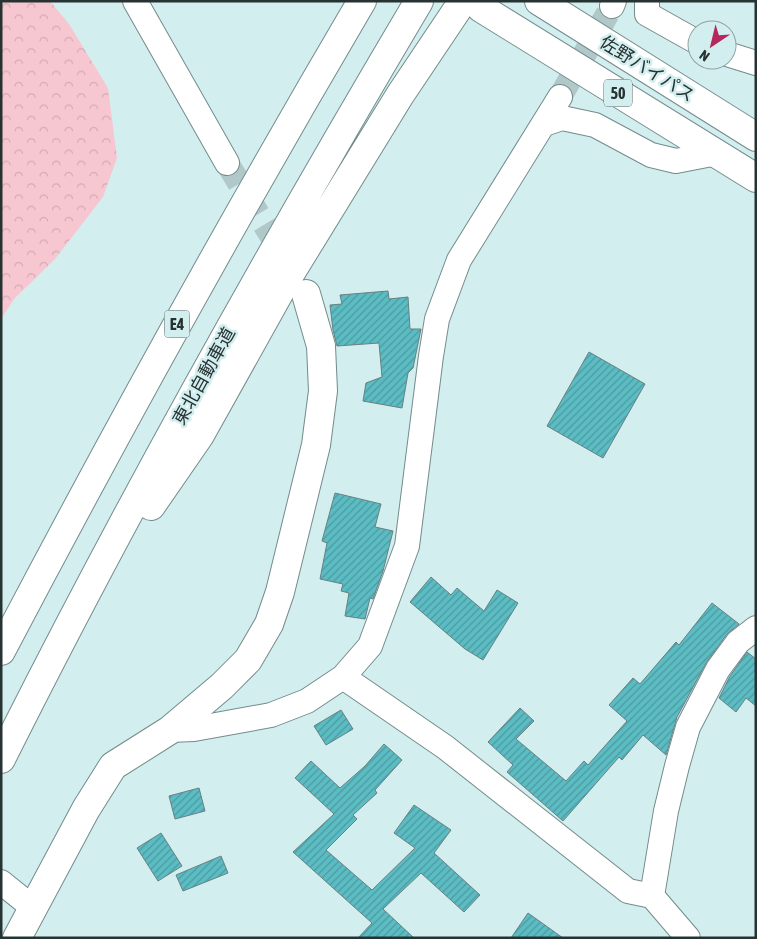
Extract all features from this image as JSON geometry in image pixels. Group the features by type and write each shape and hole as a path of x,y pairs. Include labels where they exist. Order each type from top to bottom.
{"main road":[{"name":"E4","path":"1,651 230,228 362,1"},
{"name":"東北自動車道","path":"1,759 173,431 262,271 419,1"},
{"name":"佐野バイパス","path":"539,1 756,138"},
{"path":"74,619 200,434 297,263 400,95 472,5"},
{"name":"佐野バイパス","path":"472,5 756,178"},
{"path":"17,938 86,809 113,766 170,730 222,686 248,660 269,624 280,592 316,445 323,391 321,346 306,294"}],"street":[{"path":"135,1 227,163"},
{"path":"647,1 647,14 687,36"},
{"path":"737,57 756,63"},
{"path":"170,730 194,729 271,715 307,701 343,677 370,646 406,546 431,356 440,310 459,260 560,97"},
{"path":"544,124 562,118 595,125 651,155 676,161 717,153"},
{"path":"652,896 666,811 688,727 718,669 738,642 756,628"},
{"path":"343,677 445,748 628,890 652,896 688,938"},
{"path":"1,882 32,908"}],"green space":[{"path":"1,1 50,1 69,24 108,88 117,158 103,197 55,259 15,298 1,319"}],"building":[{"path":"388,291 389,299 408,297 410,329 421,329 413,368 408,373 402,408 363,401 366,383 382,377 379,343 337,346 330,305 342,304 340,295"},
{"path":"589,352 645,384 603,458 547,426"},
{"path":"335,493 381,504 375,527 393,531 383,571 373,599 370,598 365,619 345,616 349,593 341,591 343,584 320,579 327,543 322,541"},
{"path":"431,577 451,595 457,588 484,611 497,590 518,603 483,660 465,649 410,602"},
{"path":"712,603 739,624 727,634 706,663 677,717 666,755 643,735 622,760 619,757 563,821 507,772 513,765 488,742 520,708 534,721 516,739 566,781 584,761 588,765 627,721 609,705 633,678 640,684 676,642 679,645"},
{"path":"747,652 756,659 756,706 746,698 736,712 719,698 730,676"},
{"path":"341,710 353,729 326,745 314,726"},
{"path":"384,744 402,760 375,790 377,793 353,815 357,819 326,850 372,890 415,848 394,833 414,805 451,830 434,853 480,895 464,912 421,873 383,909 414,938 358,938 372,923 293,852 334,814 295,778 311,761 340,788 365,766"},
{"path":"199,788 205,811 175,819 169,796"},
{"path":"161,833 182,866 158,881 137,848"},
{"path":"221,856 228,873 183,891 176,875"},
{"path":"528,913 563,938 511,938"}],"tunnel":[{"path":"560,97 612,6"},
{"path":"227,163 286,260"}]}
